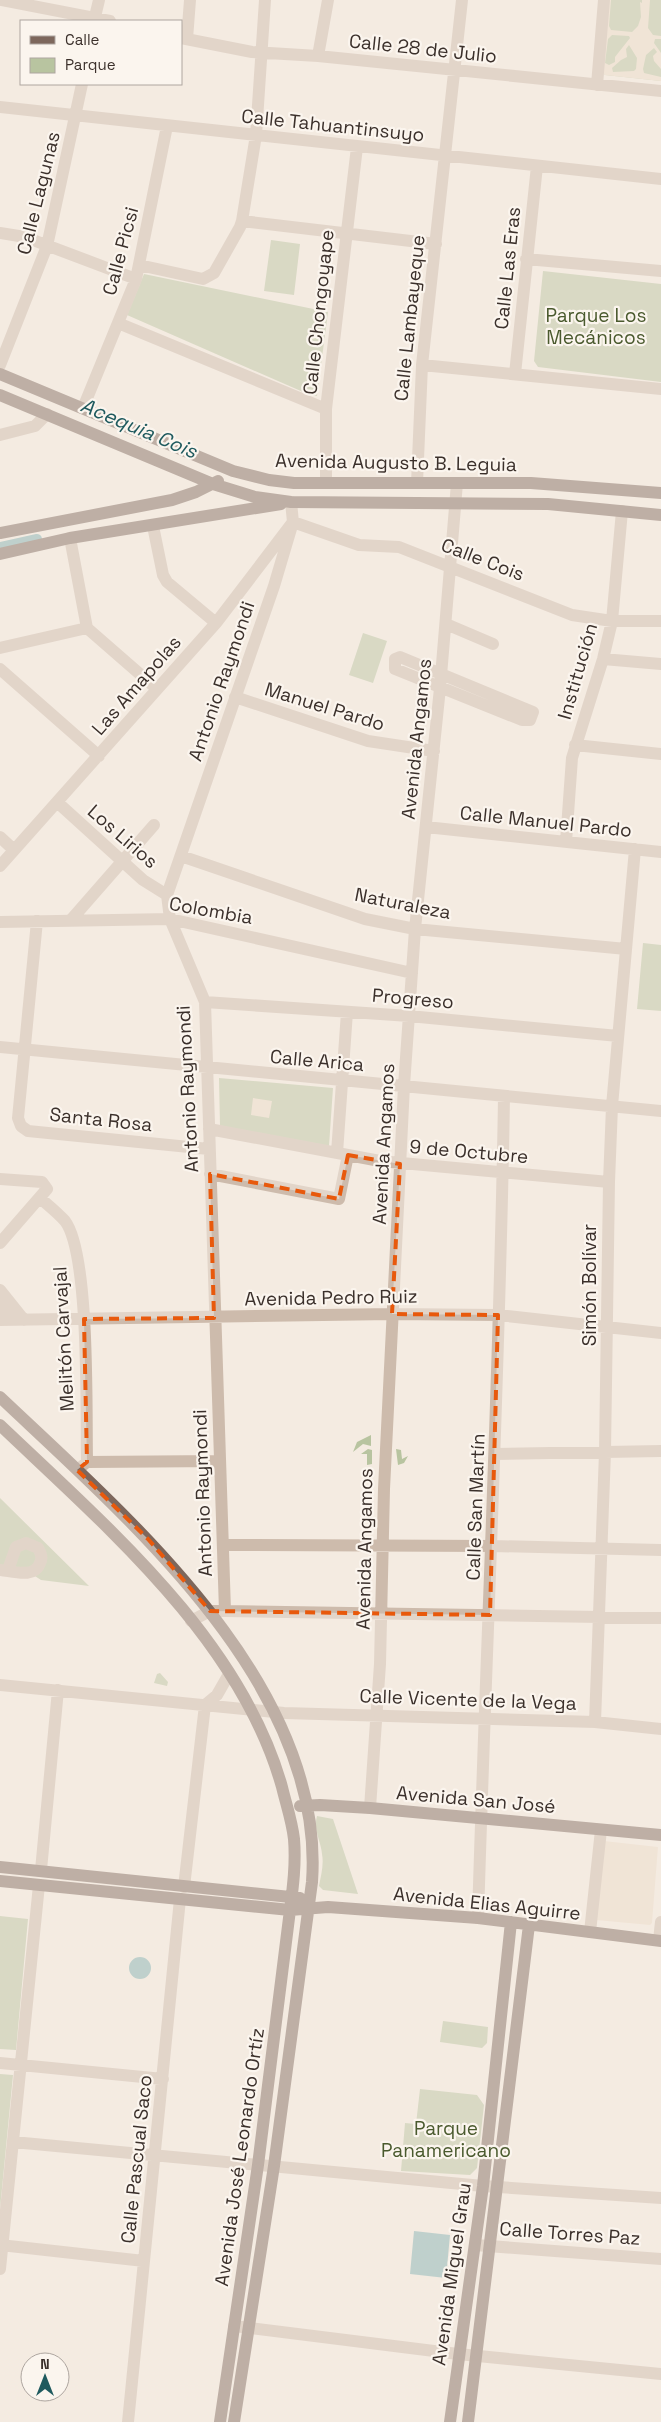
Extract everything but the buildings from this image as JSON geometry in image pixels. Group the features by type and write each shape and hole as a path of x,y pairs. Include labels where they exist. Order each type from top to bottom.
{"main road":[{"name":"Avenida Augusto B. Leguia","path":"0,374 233,471 268,480 294,483 558,484 661,493"},
{"path":"0,395 213,484 255,497 291,502 548,504 661,515"},
{"path":"0,533 172,500 213,484 233,471"},
{"path":"291,502 294,483"},
{"path":"0,554 70,538 263,509 291,502"},
{"name":"Avenida José Leonardo Ortíz","path":"0,1397 82,1466 210,1611 247,1666 274,1712 296,1764 306,1805 312,1839 313,1873 274,2166 234,2422"},
{"name":"Avenida José Leonardo Ortíz","path":"0,1425 134,1553 191,1621 252,1710 277,1770 288,1808 294,1839 292,1897 258,2165 220,2422"},
{"name":"Avenida San José","path":"288,1808 306,1805 370,1808 661,1835"},
{"path":"0,1866 40,1870 290,1910 309,1903"},
{"path":"0,1881 182,1893 292,1897 309,1903"},
{"name":"Avenida Elias Aguirre","path":"309,1903 328,1907 478,1918 660,1941"},
{"name":"Avenida Miguel Grau","path":"450,2422 483,2186 511,1922"},
{"name":"Avenida Miguel Grau","path":"468,2422 529,1925"},
{"path":"242,2274 256,2276"}],"street":[{"path":"2,0 37,3 94,19 98,0"},
{"path":"184,39 190,0"},
{"path":"139,265 203,278 214,273 242,221 256,135 265,0"},
{"path":"318,56 328,0"},
{"name":"Calle Lambayeque","path":"417,483 422,365 462,0"},
{"path":"597,84 604,0"},
{"name":"Calle 28 de Julio","path":"184,39 262,53 318,56 661,91"},
{"name":"Calle Lagunas","path":"0,365 48,246 82,85"},
{"name":"Calle Tahuantinsuyo","path":"0,109 661,179"},
{"name":"Calle Picsi","path":"83,408 136,280 167,126"},
{"name":"Calle Chongoyape","path":"326,483 326,409 345,234 357,146"},
{"name":"Calle Las Eras","path":"515,374 537,166"},
{"path":"242,221 436,244"},
{"path":"0,233 25,237 136,280"},
{"path":"526,259 661,271"},
{"path":"118,323 326,409"},
{"path":"422,365 661,389"},
{"path":"0,436 35,426 47,414"},
{"name":"Avenida Angamos","path":"370,1808 380,1664 382,1546 404,1086 415,929 440,688 457,483"},
{"name":"Antonio Raymondi","path":"225,1611 204,1002 170,919 167,895 274,586 293,522 291,502"},
{"name":"Institución","path":"566,842 572,758 603,659 612,622 622,511"},
{"name":"Calle Cois","path":"293,522 359,545 399,547 572,615 612,622 661,621"},
{"name":"Las Amapolas","path":"0,866 216,623 293,522"},
{"path":"153,526 163,575 167,582 216,623"},
{"path":"70,538 87,628 158,689"},
{"path":"446,624 493,644"},
{"path":"0,648 87,628"},
{"path":"400,657 533,712 530,720 522,720 440,688 395,669 393,663 395,659 400,657"},
{"path":"603,659 661,664"},
{"path":"0,669 98,756"},
{"name":"Manuel Pardo","path":"235,697 368,741 434,751"},
{"path":"575,745 661,754"},
{"name":"Los Lirios","path":"57,802 143,880 167,895"},
{"path":"70,921 124,862 154,825"},
{"name":"Calle Manuel Pardo","path":"426,827 661,852"},
{"path":"0,837 14,850"},
{"name":"Simón Bolívar","path":"595,1722 605,1452 612,1106 635,849"},
{"name":"Naturaleza","path":"181,856 365,918 415,929 626,948"},
{"name":"Colombia","path":"0,922 170,919 412,973"},
{"path":"25,1050 37,922"},
{"name":"Progreso","path":"204,1002 409,1016 618,1036"},
{"path":"210,1174 340,1199 343,1081 348,1012"},
{"name":"Calle Arica","path":"0,1048 661,1111"},
{"name":"Santa Rosa","path":"25,1050 18,1118 21,1126 28,1131 209,1149"},
{"name":"Calle San Martín","path":"478,1918 484,1718 493,1546 504,1096"},
{"name":"9 de Octubre","path":"209,1128 400,1164 609,1182"},
{"name":"Melitón Carvajal","path":"0,1179 42,1182 43,1193 66,1222 72,1236 76,1251 84,1319 82,1466"},
{"path":"0,1244 43,1193"},
{"path":"0,1290 12,1320"},
{"path":"0,1305 12,1320"},
{"name":"Avenida Pedro Ruiz","path":"12,1320 392,1314 498,1315 661,1333"},
{"path":"495,1454 661,1451"},
{"path":"82,1466 220,1461"},
{"path":"223,1546 493,1546 661,1550"},
{"path":"191,1621 210,1611 381,1612 661,1618"},
{"path":"204,1705 217,1695 229,1674"},
{"name":"Calle Vicente de la Vega","path":"0,1684 274,1712 595,1722 661,1729"},
{"path":"40,1870 58,1690"},
{"name":"Calle Pascual Saco","path":"128,2422 182,1893 204,1705"},
{"path":"590,1932 601,1830"},
{"path":"0,2269 39,1885"},
{"path":"660,1941 661,1922"},
{"path":"0,2063 163,2079"},
{"path":"13,2142 483,2186 661,2198"},
{"path":"1,2245 144,2261"},
{"name":"Calle Torres Paz","path":"475,2245 661,2259"},
{"path":"234,2326 458,2354 661,2374"}],"highlighted area":[{"path":"348,1155 400,1164 392,1314 498,1315 490,1615 210,1611 148,1539 77,1470 87,1462 84,1319 214,1318 210,1174 339,1199"}],"green space":[{"path":"609,0 661,0 661,81 605,75 602,71"},
{"path":"271,240 300,244 294,295 264,291"},
{"name":"Parque Los Mecánicos","path":"543,271 661,284 661,382 538,367 534,361"},
{"path":"144,274 328,312 317,396 310,395 127,315"},
{"path":"363,633 387,641 373,683 349,675"},
{"path":"643,943 661,945 661,1011 637,1009"},
{"path":"219,1078 333,1088 329,1146 220,1126"},
{"path":"371,1435 371,1446 363,1444 353,1452 357,1442"},
{"path":"368,1449 372,1450 372,1464 367,1465 367,1454 361,1454"},
{"path":"396,1449 401,1450 402,1459 408,1456 404,1463 398,1465"},
{"path":"0,1498 89,1586 41,1580 24,1569 0,1567"},
{"path":"160,1673 168,1682 167,1686 154,1683 157,1674"},
{"path":"317,1816 333,1819 358,1894 323,1890 319,1886 323,1862 316,1826"},
{"path":"0,1916 28,1919 16,2050 0,2049"},
{"path":"443,2021 488,2027 487,2043 482,2048 440,2042"},
{"path":"0,2074 13,2075 0,2209"},
{"name":"Parque Panamericano","path":"420,2089 477,2095 484,2105 477,2168 470,2175 401,2171 405,2123 416,2124"}],"shaded area":[{"path":"609,0 611,0 609,26 611,30 632,32 638,26 641,17 640,2 642,3 642,0 650,0 648,28 653,35 661,36 661,39 655,39 654,43 661,53 661,69 654,61 653,56 657,52 654,48 646,55 643,69 644,73 661,77 661,81 605,75 602,71","holes":["612,35 629,36 630,38 615,57 615,62 609,65 605,63 608,39","629,45 637,58 636,69 634,71 613,72 612,68 627,57 626,49"]},
{"path":"253,1098 272,1101 269,1118 251,1115"},
{"path":"604,1841 658,1847 652,1923 650,1925 596,1920"}],"water":[{"path":"140,1957 148,1960 151,1968 148,1976 140,1979 132,1976 129,1968 132,1960"},
{"path":"414,2231 450,2235 446,2278 410,2274"}],"waterway":[{"path":"0,547 37,539"}],"water label":[{"name":"Acequia Cois","path":"139,428"}]}
